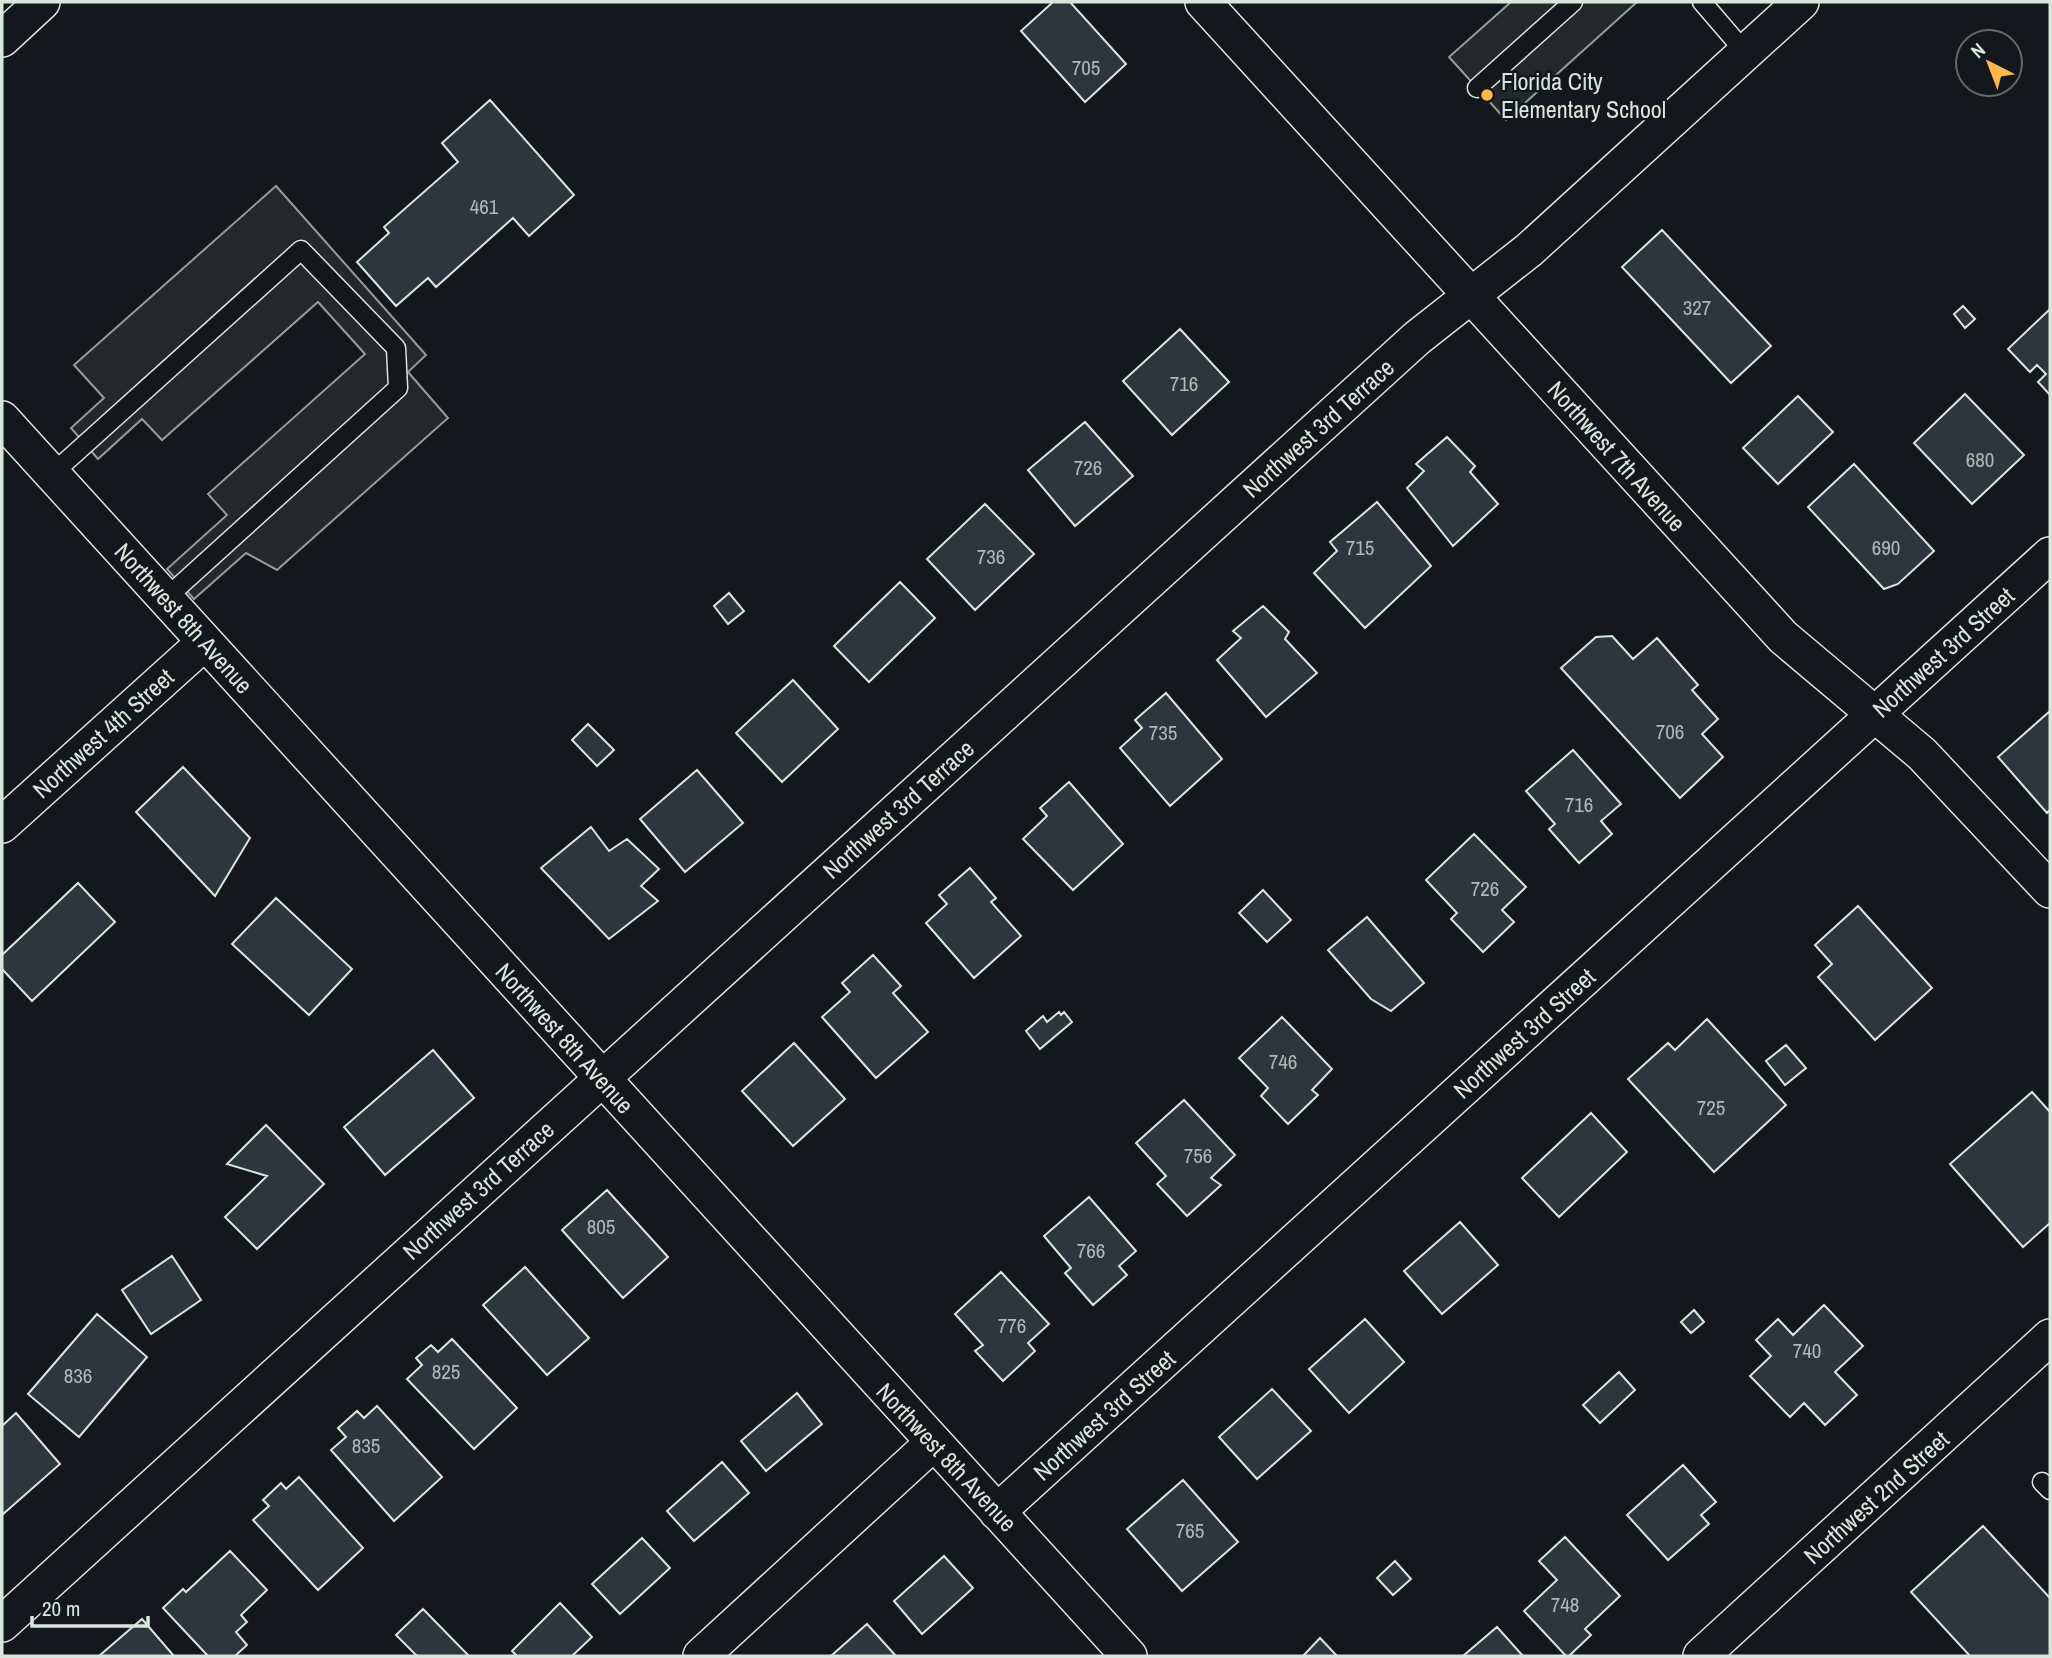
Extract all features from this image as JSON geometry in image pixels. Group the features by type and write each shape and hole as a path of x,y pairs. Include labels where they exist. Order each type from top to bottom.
{"street":[{"path":"2,39 42,2"},
{"name":"Northwest 7th Avenue","path":"1203,2 1783,637 1922,754 2050,890"},
{"name":"Northwest 3rd Terrace","path":"2,1624 1417,338 1529,250 1801,2"},
{"name":"Northwest 8th Avenue","path":"2,419 1129,1656"},
{"name":"Northwest 3rd Street","path":"998,1512 2050,555"},
{"name":"Northwest 4th Street","path":"2,825 205,642"},
{"name":"Northwest 2nd Street","path":"1701,1656 2050,1337"},
{"path":"701,1656 933,1443"}],"lane":[{"path":"1477,88 1573,2"},
{"path":"1702,2 1745,52"},
{"path":"52,474 301,250 396,348 398,388 166,598"}],"shaded area":[{"path":"1511,2 1637,2 1506,120 1449,57"},
{"path":"276,186 426,355 408,372 448,418 277,570 246,553 194,599 167,569 227,515 208,494 365,354 318,302 162,440 142,419 98,459 71,428 104,398 74,365"}],"building":[{"path":"1053,2 1070,2 1126,64 1085,102 1021,31"},
{"path":"490,100 574,195 529,236 513,218 436,287 428,278 396,306 357,262 389,233 384,227 458,162 442,143"},
{"path":"1662,230 1771,346 1731,383 1622,267"},
{"path":"1963,306 1975,319 1965,328 1954,314"},
{"path":"2050,309 2050,395 2038,382 2046,374 2037,365 2030,372 2008,349"},
{"path":"1180,329 1229,382 1172,435 1123,381"},
{"path":"1965,394 2024,455 1972,504 1914,443"},
{"path":"1798,396 1833,432 1778,484 1743,448"},
{"path":"1085,422 1133,476 1075,526 1028,470"},
{"path":"1447,437 1475,466 1470,472 1498,504 1453,546 1407,488 1424,471 1416,464"},
{"path":"1854,464 1934,551 1898,584 1884,589 1808,507"},
{"path":"1377,502 1431,566 1365,628 1314,573 1337,551 1330,542"},
{"path":"985,504 1034,554 975,610 927,559"},
{"path":"900,582 935,618 869,682 834,646"},
{"path":"729,593 744,611 728,624 714,606"},
{"path":"1263,606 1289,632 1285,639 1317,673 1266,717 1217,660 1241,638 1233,631"},
{"path":"1612,636 1633,659 1657,638 1698,685 1692,690 1718,719 1702,734 1723,757 1680,798 1561,668 1596,637"},
{"path":"793,680 838,729 782,782 736,733"},
{"path":"1166,693 1222,759 1170,806 1120,748 1142,728 1135,720"},
{"path":"2050,711 2050,810 2047,813 1998,757"},
{"path":"588,724 614,750 597,766 572,740"},
{"path":"1573,750 1621,804 1601,821 1612,834 1579,863 1549,829 1555,824 1526,791"},
{"path":"183,767 250,838 215,896 136,812"},
{"path":"697,770 743,823 685,872 640,819"},
{"path":"1069,782 1123,844 1073,890 1023,839 1047,816 1040,808"},
{"path":"591,827 609,851 627,839 659,869 641,886 658,901 609,939 541,868"},
{"path":"1474,834 1526,887 1502,910 1514,922 1483,952 1451,919 1457,913 1426,880"},
{"path":"970,868 996,898 991,902 1021,936 974,978 926,923 947,904 939,895"},
{"path":"78,883 115,922 32,1001 2,969 2,955"},
{"path":"1263,890 1291,920 1267,942 1239,913"},
{"path":"276,898 352,969 309,1015 232,944"},
{"path":"1858,906 1932,988 1875,1040 1818,977 1832,964 1815,945"},
{"path":"1367,917 1424,983 1391,1011 1371,999 1328,950"},
{"path":"873,955 901,986 893,993 928,1032 876,1078 822,1017 850,992 842,983"},
{"path":"1059,1012 1061,1015 1064,1012 1072,1022 1040,1049 1026,1031 1043,1016 1047,1022"},
{"path":"1282,1017 1332,1069 1312,1090 1318,1095 1288,1124 1261,1096 1268,1088 1239,1058"},
{"path":"1707,1019 1786,1105 1714,1172 1628,1079 1668,1043 1675,1050"},
{"path":"794,1043 845,1099 793,1146 742,1091"},
{"path":"1786,1045 1806,1068 1785,1085 1766,1061"},
{"path":"433,1050 474,1098 385,1175 344,1127"},
{"path":"2032,1092 2050,1112 2050,1223 2023,1247 1950,1164"},
{"path":"1184,1100 1235,1155 1211,1178 1221,1185 1187,1216 1157,1184 1166,1176 1136,1143"},
{"path":"1591,1113 1627,1152 1559,1217 1522,1178"},
{"path":"266,1125 324,1184 257,1249 225,1217 267,1176 227,1164"},
{"path":"607,1190 668,1257 623,1298 562,1230"},
{"path":"1089,1197 1136,1251 1119,1266 1127,1275 1093,1305 1065,1273 1071,1268 1044,1236"},
{"path":"1460,1222 1498,1265 1442,1314 1404,1271"},
{"path":"172,1256 201,1300 151,1334 122,1290"},
{"path":"525,1267 589,1338 547,1375 483,1305"},
{"path":"1001,1272 1049,1324 1028,1343 1035,1351 1003,1381 975,1351 983,1345 955,1314"},
{"path":"1824,1305 1863,1346 1835,1372 1857,1395 1825,1425 1804,1403 1790,1417 1750,1376 1771,1356 1756,1340 1778,1319 1793,1335"},
{"path":"1694,1310 1704,1322 1691,1333 1681,1322"},
{"path":"97,1314 147,1357 79,1437 28,1394"},
{"path":"1365,1319 1404,1362 1349,1413 1309,1369"},
{"path":"452,1339 517,1408 474,1449 407,1379 422,1365 416,1358 431,1345 438,1352"},
{"path":"1619,1372 1635,1390 1600,1423 1583,1405"},
{"path":"1272,1389 1311,1431 1257,1479 1219,1437"},
{"path":"797,1393 822,1424 766,1471 741,1441"},
{"path":"377,1406 442,1477 394,1521 331,1450 346,1437 338,1428 357,1411 364,1418"},
{"path":"16,1413 60,1464 2,1515 2,1426"},
{"path":"722,1462 749,1493 694,1541 667,1511"},
{"path":"1683,1465 1716,1502 1701,1515 1709,1524 1668,1560 1627,1515"},
{"path":"299,1477 363,1548 318,1590 253,1520 269,1506 263,1500 281,1483 286,1489"},
{"path":"1183,1480 1238,1542 1182,1591 1127,1529"},
{"path":"1983,1526 2050,1598 2050,1656 1970,1656 1911,1592"},
{"path":"1565,1537 1620,1596 1585,1629 1591,1635 1569,1656 1566,1656 1524,1611 1557,1580 1539,1561"},
{"path":"642,1538 670,1568 620,1614 592,1584"},
{"path":"230,1551 267,1590 241,1615 247,1622 236,1632 247,1645 235,1656 208,1656 163,1608 183,1589 186,1592"},
{"path":"944,1556 973,1588 922,1634 894,1601"},
{"path":"1395,1561 1411,1579 1393,1595 1377,1578"},
{"path":"560,1603 592,1637 572,1656 517,1656 512,1651"},
{"path":"423,1609 469,1656 417,1656 396,1635"},
{"path":"142,1619 174,1656 99,1656"},
{"path":"867,1624 896,1656 831,1656"},
{"path":"1497,1627 1523,1656 1463,1656"},
{"path":"1320,1638 1337,1656 1303,1656"}],"place":[{"name":"Florida City Elementary School","path":"1487,95"}]}
